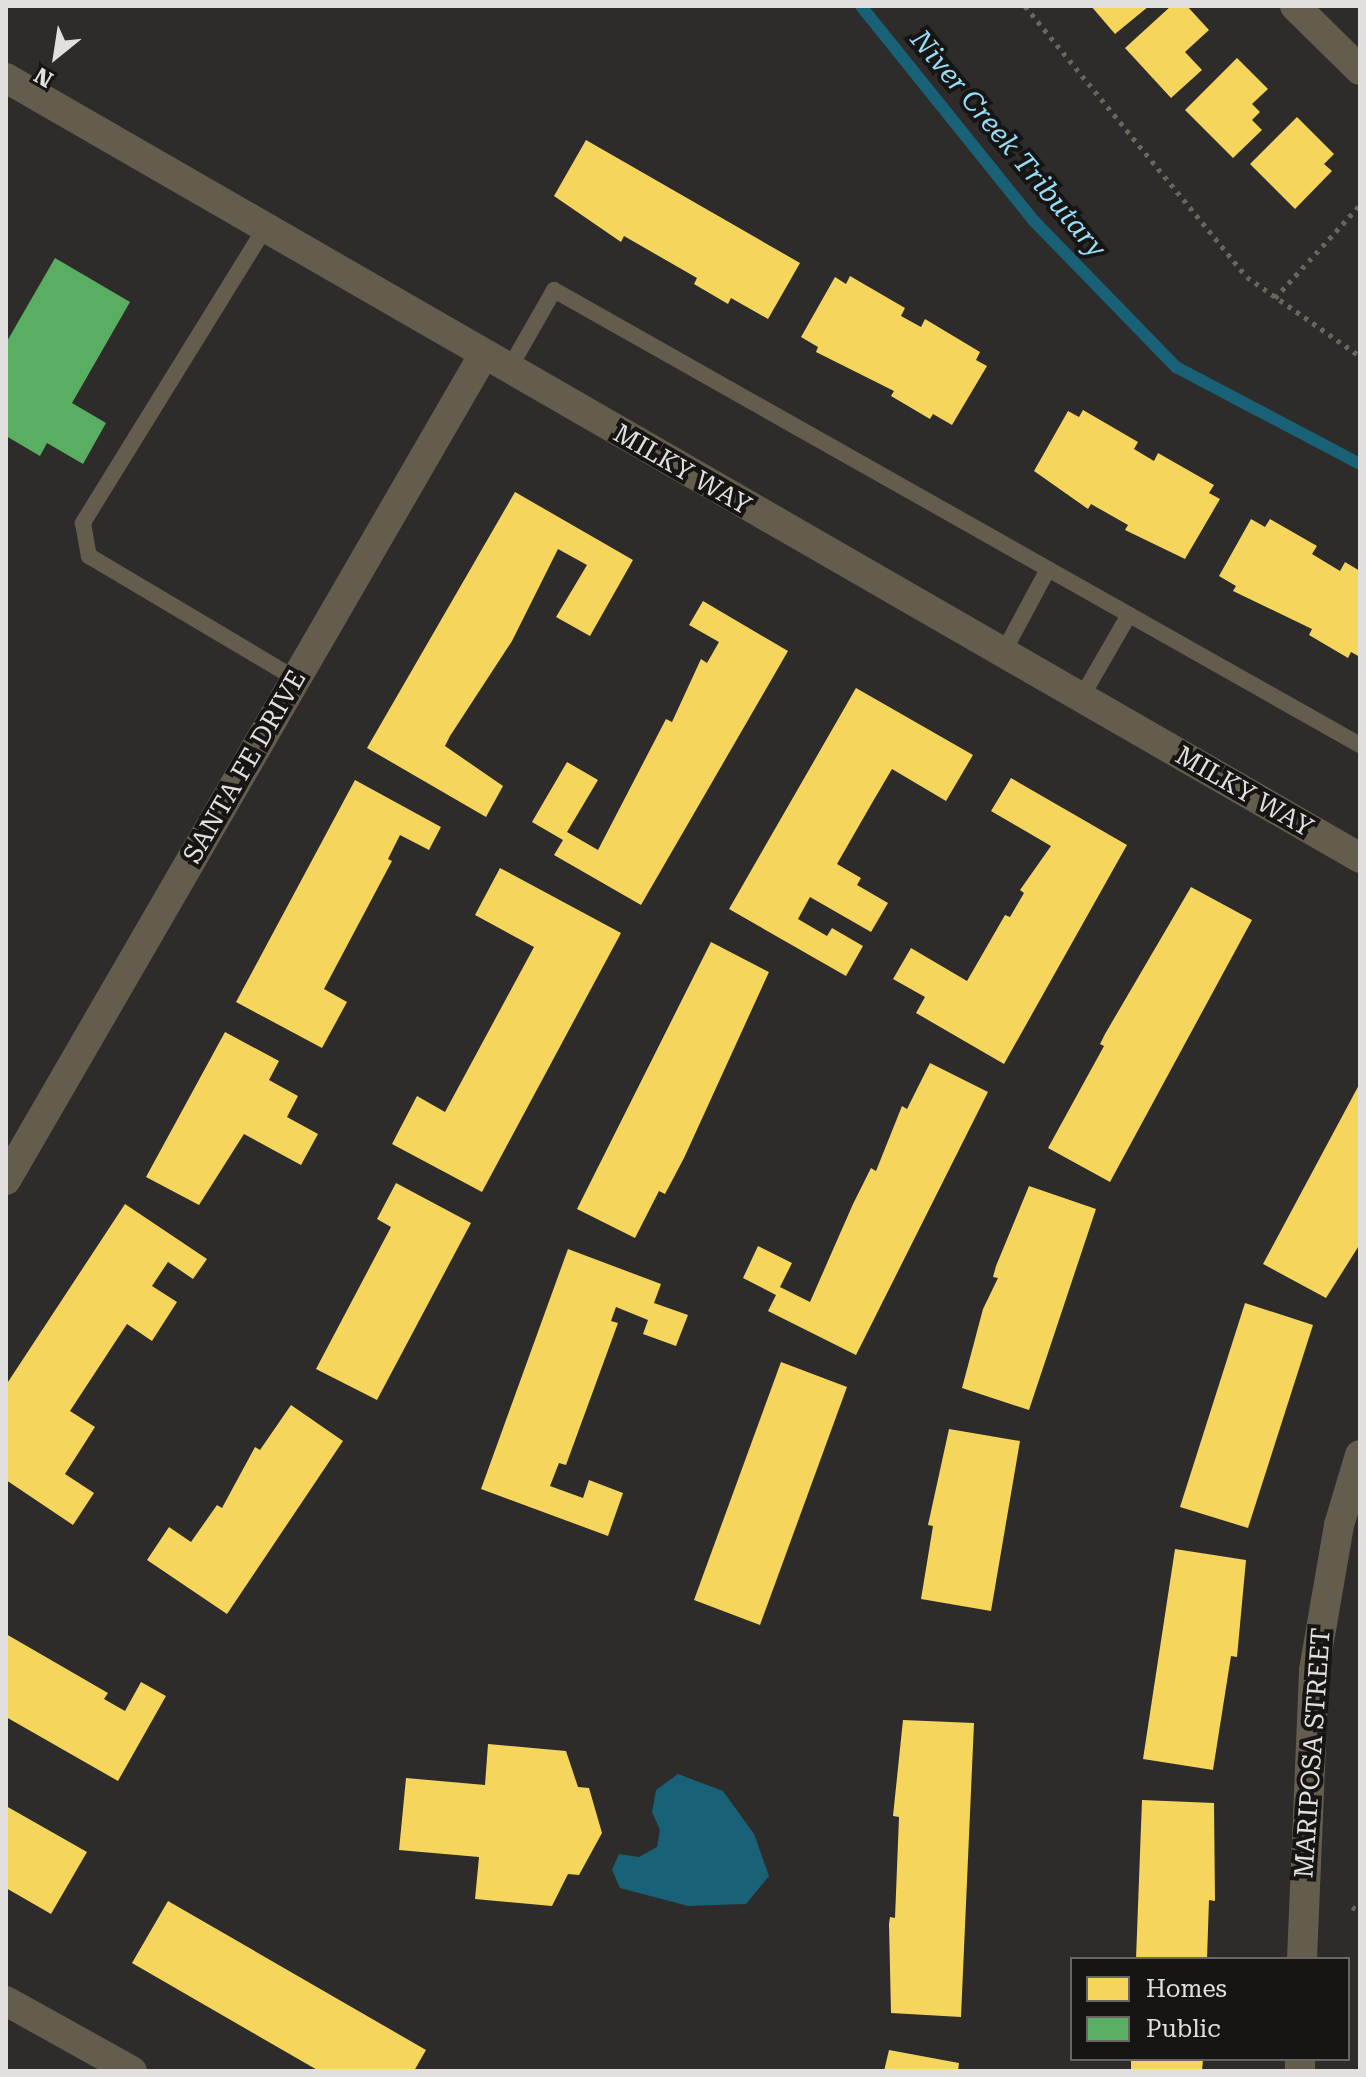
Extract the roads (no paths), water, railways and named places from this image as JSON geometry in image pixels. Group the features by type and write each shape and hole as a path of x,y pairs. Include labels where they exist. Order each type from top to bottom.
{"street":[{"path":"1295,6 1360,70"},
{"name":"MILKY WAY","path":"6,78 1360,858"},
{"name":"SANTA FE DRIVE","path":"6,1180 296,679 496,361"},
{"name":"MARIPOSA STREET","path":"1302,1957 1314,1670 1339,1525 1360,1455"},
{"path":"6,2001 132,2071"}],"lane":[{"path":"265,228 83,523 89,556 296,679"},
{"path":"496,361 554,290 1360,745"},
{"path":"1003,653 1048,569"},
{"path":"1081,698 1129,615"}],"water":[{"path":"678,1774 723,1791 754,1834 769,1876 746,1904 688,1906 620,1888 612,1870 619,1854 639,1857 657,1847 660,1830 652,1812 656,1790"}],"waterway":[{"name":"Niver Creek Tributary","path":"861,6 1034,221 1176,367 1360,464"}]}
